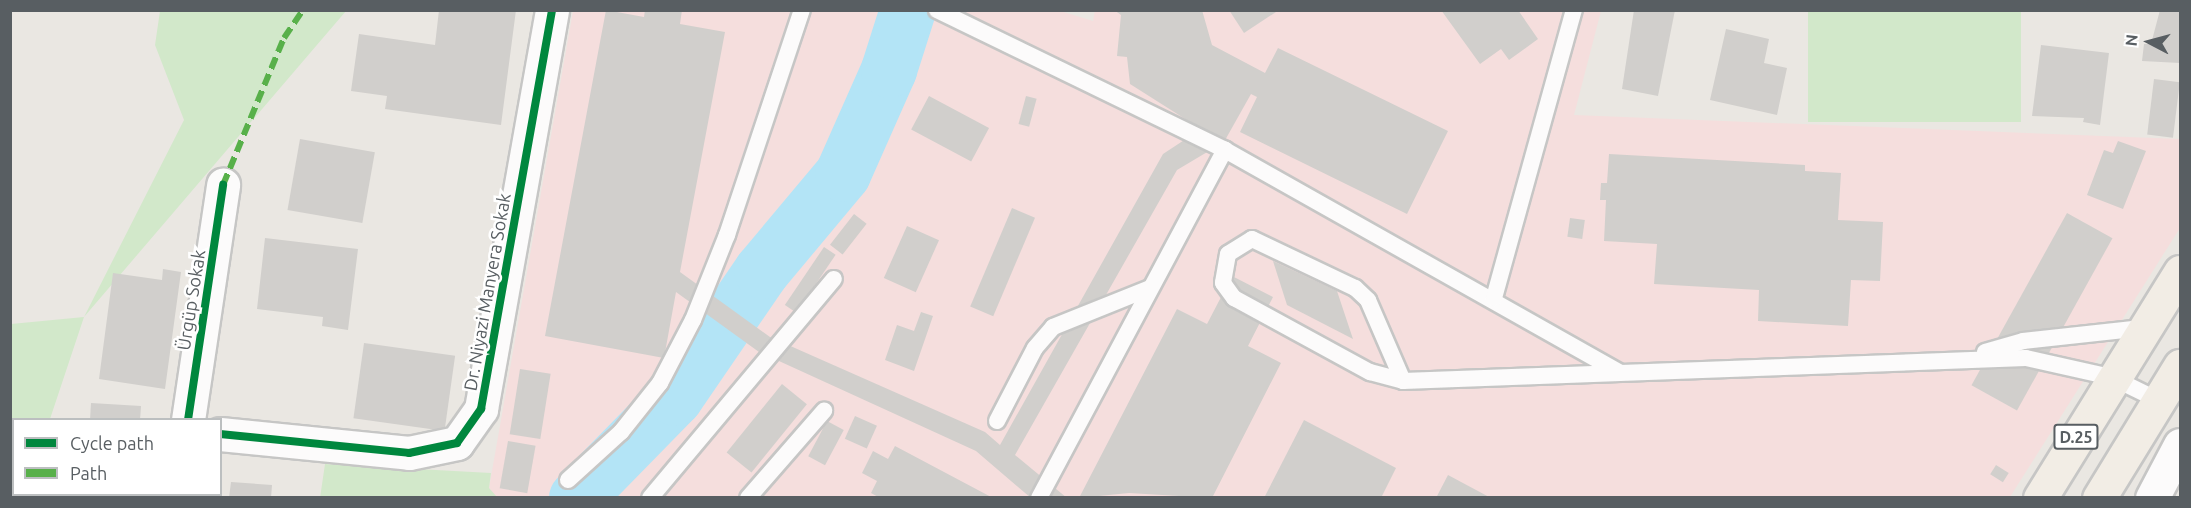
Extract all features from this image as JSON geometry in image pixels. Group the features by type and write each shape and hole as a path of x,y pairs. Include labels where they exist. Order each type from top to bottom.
{"main road":[{"name":"D.25","path":"2040,498 2111,377 2181,272"},
{"name":"D.25","path":"2098,498 2181,366"}],"street":[{"name":"Dr. Niyazi Manyera Sokak","path":"222,434 409,453 458,443 481,409 552,10"},
{"name":"Ürgüp Sokak","path":"188,418 224,184"},
{"path":"2152,498 2176,462"}],"lane":[{"path":"568,480 621,432 647,399 693,320 727,235 802,10"},
{"path":"937,10 1225,150 1494,298 1619,372"},
{"path":"1494,298 1574,10"},
{"path":"1039,498 1225,150"},
{"path":"1403,381 1368,300 1355,288 1252,239 1228,254 1223,283 1234,298 1370,372 1403,381 1967,357 2026,358 2111,377 2158,400"},
{"path":"650,498 834,279"},
{"path":"998,421 1035,348 1053,327 1150,288"},
{"path":"1967,357 2023,341 2142,328"},
{"path":"748,498 824,411"}],"shaded area":[{"path":"1057,10 1093,21 1095,10 1601,11 1574,115 2180,139 2180,228 2010,497 497,498 489,488 573,11"}],"green space":[{"path":"160,11 346,11 84,317 184,120 155,45"},
{"path":"1808,11 2021,11 2021,122 1808,122"},
{"path":"84,317 50,418 12,418 12,496 133,497 11,498 11,324"},
{"path":"325,464 491,473 489,488 497,497 320,498"}],"building":[{"path":"439,10 516,10 501,125 385,109 387,96 351,91 359,34 435,45"},
{"path":"606,10 644,17 645,10 682,10 680,24 725,32 680,272 770,337 985,432 1000,445 1163,154 1201,129 1130,84 1127,57 1117,56 1121,15 1114,10 1202,10 1212,45 1265,73 1278,48 1448,131 1407,214 1240,132 1257,97 1251,94 1224,142 1177,170 1015,455 1067,498 1031,498 976,451 759,352 676,292 664,358 545,336"},
{"path":"1229,10 1279,10 1244,33"},
{"path":"1441,10 1518,10 1538,39 1509,60 1501,49 1480,64"},
{"path":"1634,10 1675,10 1658,96 1622,89"},
{"path":"2160,10 2180,10 2180,63 2142,61 2144,44 2151,44"},
{"path":"1726,29 1769,39 1764,63 1787,68 1777,115 1710,100"},
{"path":"2041,45 2109,53 2100,125 2083,122 2084,118 2032,116"},
{"path":"2154,79 2180,82 2173,138 2147,135"},
{"path":"929,96 989,128 971,161 911,130"},
{"path":"1026,96 1037,99 1029,127 1018,124"},
{"path":"300,139 375,152 362,223 287,210"},
{"path":"2118,141 2146,151 2123,209 2087,195 2104,150 2113,153"},
{"path":"1609,154 1805,165 1805,171 1841,173 1838,220 1883,222 1880,281 1851,280 1848,326 1758,321 1759,290 1654,284 1657,244 1604,241 1606,200 1600,200 1601,183 1607,183"},
{"path":"1012,208 1035,218 993,316 970,306"},
{"path":"2067,213 2112,238 2017,411 1971,385"},
{"path":"854,214 867,224 843,255 830,245"},
{"path":"1570,218 1585,220 1582,239 1567,237"},
{"path":"907,226 939,240 916,292 884,278"},
{"path":"265,238 358,249 348,330 322,326 323,317 257,309"},
{"path":"824,247 836,255 796,313 785,305"},
{"path":"1273,261 1337,291 1353,339 1287,305"},
{"path":"163,269 181,272 165,389 99,379 113,273 162,280"},
{"path":"1232,276 1273,297 1248,346 1281,363 1212,498 1129,493 1079,498 1177,309 1207,324"},
{"path":"921,312 933,316 914,371 885,360 897,325 914,331"},
{"path":"364,343 455,356 445,431 353,418"},
{"path":"520,369 551,374 540,439 510,434"},
{"path":"782,384 807,404 751,473 727,452"},
{"path":"91,403 141,406 140,418 90,418"},
{"path":"855,416 877,426 867,449 845,439"},
{"path":"1304,420 1396,468 1381,498 1264,498"},
{"path":"827,421 844,430 825,465 808,456"},
{"path":"508,441 536,446 527,493 500,488"},
{"path":"895,446 993,498 880,498 871,493 877,481 862,473 873,451 888,459"},
{"path":"1996,465 2009,473 2003,482 1990,474"},
{"path":"1448,475 1491,498 1436,498"},
{"path":"231,482 272,485 271,498 229,498"}],"waterway":[{"path":"577,498 675,398 762,271 843,174 889,70 908,10"}],"marked path":[{"path":"223,185 284,38 303,10"}],"cycle path":[{"path":"222,434 409,453 457,443 481,409 552,10"},
{"path":"188,418 223,185"}]}
